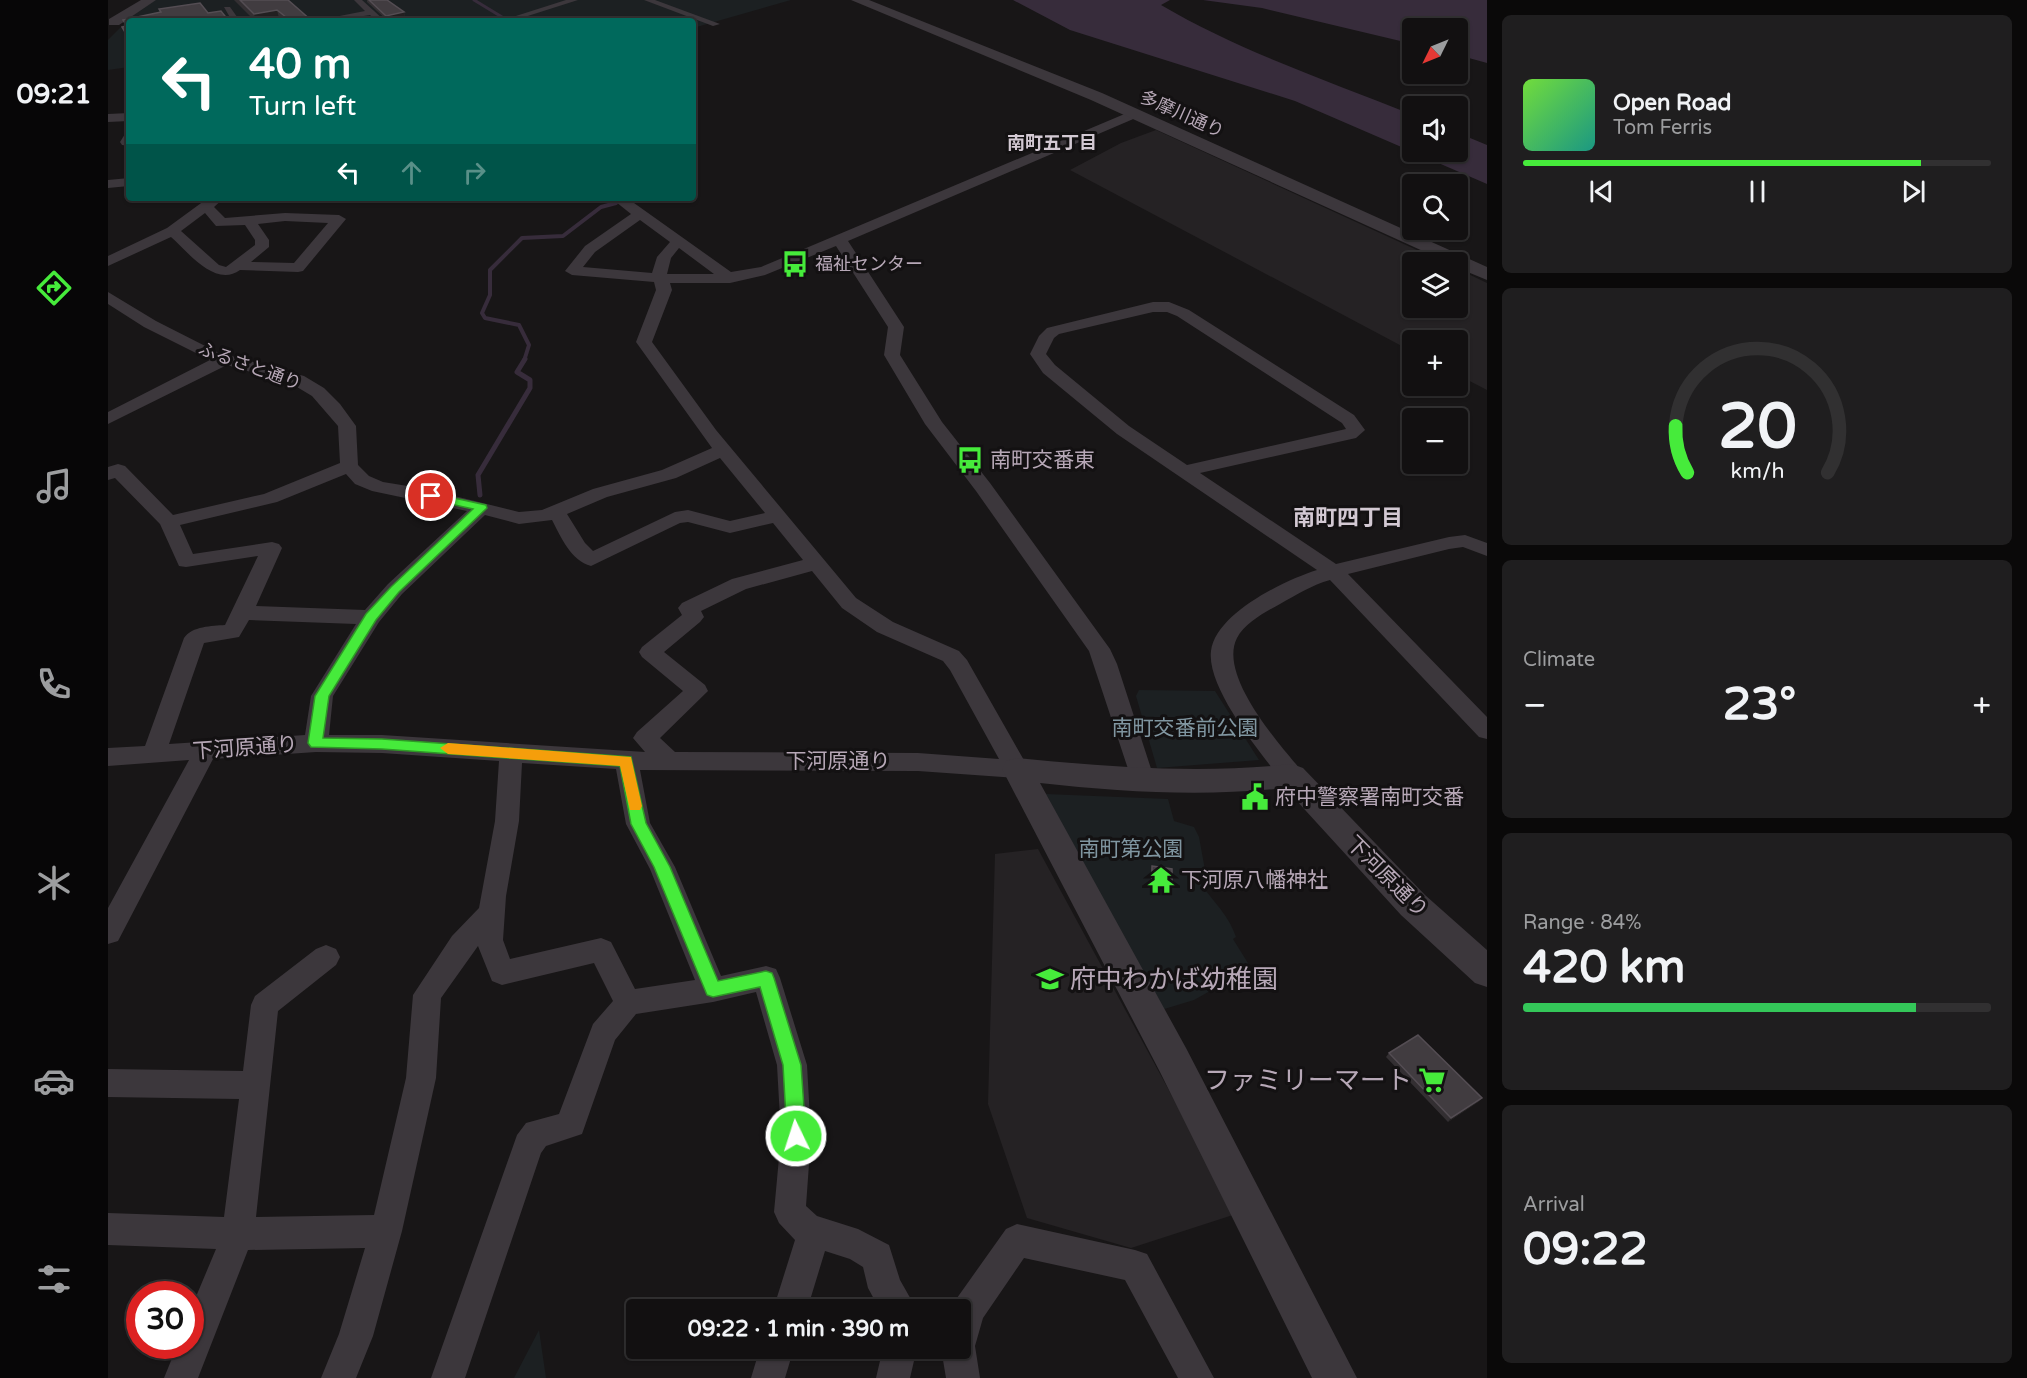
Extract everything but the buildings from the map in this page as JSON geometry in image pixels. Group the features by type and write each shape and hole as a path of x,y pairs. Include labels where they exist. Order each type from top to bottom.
{"street":[{"path":"110,25 150,0"},
{"path":"358,0 378,18"},
{"path":"514,18 574,0"},
{"path":"648,0 716,24"},
{"name":"多摩川通り","path":"857,0 942,33 1134,114 1487,274"},
{"path":"226,9 234,18"},
{"path":"336,18 372,12"},
{"path":"640,214 590,249 572,271 662,277 730,278 765,271 1134,114"},
{"path":"108,118 126,117"},
{"path":"108,184 126,182"},
{"path":"622,201 730,278"},
{"path":"108,262 172,231 212,203 221,223 285,217 339,219 298,268 240,266"},
{"path":"172,231 214,268 228,272 240,266 262,248 262,240 249,220"},
{"path":"840,240 896,327 892,356 934,424 983,486 1099,649 1143,781"},
{"path":"678,241 664,257 658,272 662,277 664,290 644,342 723,450 849,603 885,627 951,656 959,665 1173,1060 1335,1378"},
{"name":"ふるさと通り","path":"110,303 211,355 298,380 318,392 347,426 349,466"},
{"path":"1184,471 1350,434 1356,430 1347,418 1183,313 1169,307 1153,307 1053,331 1047,336 1038,354 1049,369 1123,430 1334,572 1487,730"},
{"path":"108,419 155,397 225,359"},
{"path":"169,522 270,498 349,466 362,480 379,488 482,508 519,518 545,516 600,493 669,474 723,450"},
{"path":"108,474 118,470 169,522 186,561 272,548 243,613 231,632 208,633 195,638 154,754"},
{"path":"316,743 322,696 371,617 395,590 482,508"},
{"path":"556,511 577,547 591,560 675,518 688,516 730,527 779,516"},
{"path":"1465,542 1487,560"},
{"path":"1292,776 1234,692 1223,663 1222,652 1232,630 1243,618 1313,578 1449,543 1465,542 1487,550"},
{"path":"670,762 645,738 697,691 650,652 693,617 689,608 740,584 817,563"},
{"path":"243,613 371,617"},
{"name":"下河原通り","path":"108,757 316,743 382,744 626,761 918,762 1143,781 1243,782 1292,776 1413,905 1487,972"},
{"path":"108,933 205,752"},
{"path":"511,753 507,821 491,913 489,940 502,973 601,950 628,1003"},
{"path":"626,761 639,824 662,867 713,990"},
{"path":"338,1378 356,1336 386,1231 421,1078 427,995 462,944 491,913"},
{"path":"181,1378 238,1234 265,1005 326,957"},
{"path":"448,1378 528,1145 537,1133 571,1124 603,1033 628,1003 713,990 766,978 792,1065 796,1136 790,1212 807,1229 858,1245 877,1257 885,1288 892,1299"},
{"path":"108,1083 256,1085"},
{"path":"108,1229 238,1234 386,1231"},
{"path":"793,1299 814,1232"},
{"path":"971,1307 1017,1240 1135,1266 1197,1378"},
{"path":"768,1378 774,1359"},
{"path":"892,1378 897,1359"},
{"path":"960,1359 963,1378"}],"shaded area":[{"path":"1013,0 1170,0 1161,5 1221,37 1402,111 1402,147 1295,101 1070,30"},
{"path":"1203,0 1487,0 1487,63 1468,58 1468,18 1402,18 1402,41 1262,8"},
{"path":"1156,130 1421,252 1402,252 1402,318 1468,318 1468,274 1487,283 1487,390 1468,380 1468,330 1402,330 1402,346 1070,170 1121,143"},
{"path":"1468,137 1487,145 1487,184 1436,162 1468,162"},
{"name":"府中わかば幼稚園","path":"1038,849 1236,1214 1131,1248 1027,1218 988,1104 995,854"}],"green space":[{"path":"155,0 791,0 696,27 696,18 130,18"},
{"path":"126,22 126,67 108,70 108,40"},
{"name":"南町交番前公園","path":"1139,690 1215,691 1259,760 1157,768 1136,696"},
{"name":"南町第公園","path":"1046,794 1168,799 1174,821 1194,827 1199,837 1205,870 1194,874 1228,920 1236,937 1233,939 1251,968 1194,1000 1161,1010"},
{"path":"539,1330 546,1378 514,1378"}],"waterway":[{"path":"474,0 502,17"},
{"path":"524,360 529,345 519,325 485,318 482,313 490,295 490,270 522,238 563,236 601,207 616,203"},
{"path":"480,495 478,475 530,388 530,380 517,372 524,360"}],"slow traffic":[{"path":"448,748 626,761 635,806"}],"place":[{"name":"福祉センター","path":"795,264"},
{"name":"南町交番東","path":"970,460"},
{"name":"府中警察署南町交番","path":"1255,797"},
{"name":"下河原八幡神社","path":"1161,880"},
{"name":"府中わかば幼稚園","path":"1050,979"},
{"name":"ファミリーマート","path":"1432,1080"}],"district":[{"name":"南町五丁目","path":"1052,143"},
{"name":"南町四丁目","path":"1348,518"}],"route":[{"path":"431,496 482,508 395,590 371,617 322,696 316,743 382,744 626,761 639,824 662,867 713,990 766,978 792,1065 796,1136"}]}
